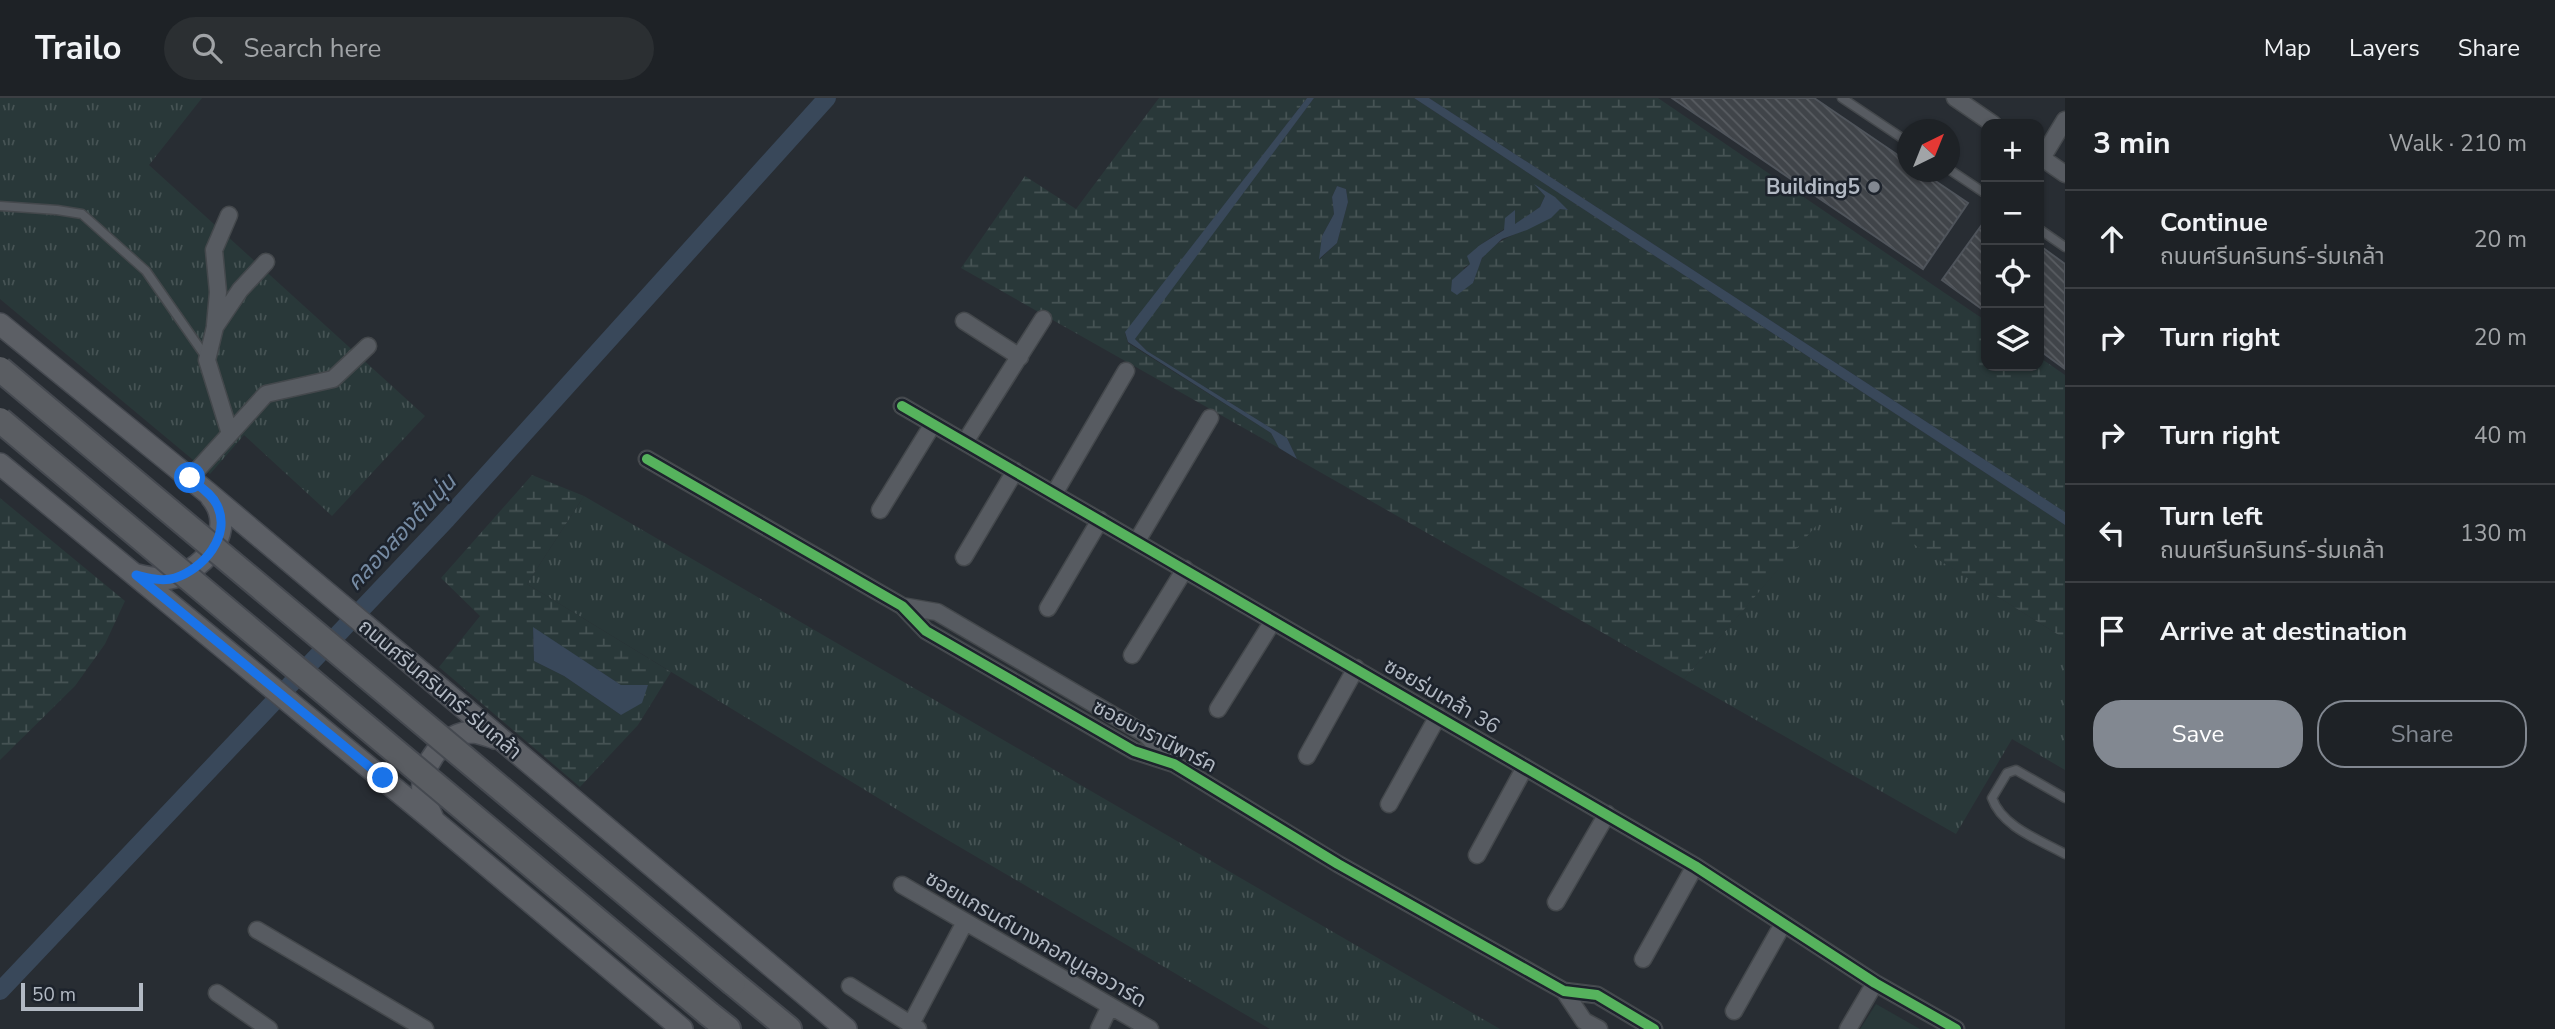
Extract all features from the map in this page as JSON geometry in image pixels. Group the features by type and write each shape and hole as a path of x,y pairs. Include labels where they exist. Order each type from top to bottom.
{"main road":[{"name":"ถนนศรีนครินทร์-ร่มเกล้า","path":"0,324 190,478 846,1029"},
{"name":"ถนนศรีนครินทร์-ร่มเกล้า","path":"0,369 789,1029"},
{"path":"0,420 718,1021"},
{"path":"0,464 383,778 682,1029"},
{"path":"136,575 158,580 174,578 188,571 210,553 217,543 221,519 217,504 208,493"},
{"path":"434,821 423,795 422,778 438,750 447,740 460,734 475,732 497,738"}],"street":[{"path":"1955,98 1986,119"},
{"path":"2044,152 2065,120"},
{"path":"2044,159 2065,174"},
{"path":"229,215 214,250 218,292 215,327 207,360 230,433"},
{"path":"215,327 240,290 266,262"},
{"path":"965,442 1043,319"},
{"path":"964,321 1020,357"},
{"path":"190,478 265,394 333,379 368,346"},
{"path":"1054,494 1126,371"},
{"name":"ซอยร่มเกล้า 36","path":"902,406 1695,866 1875,983 1956,1029"},
{"path":"1137,541 1210,418"},
{"path":"880,510 933,424"},
{"name":"ซอยบารานีพาร์ค","path":"648,458 902,607 937,612 1145,734 1174,764 1338,864 1564,991 1597,995 1654,1029"},
{"path":"964,557 1015,471"},
{"path":"1048,608 1100,520"},
{"path":"1132,655 1185,569"},
{"path":"1219,709 1273,621"},
{"path":"1307,756 1356,668"},
{"path":"1389,804 1438,716"},
{"path":"1477,855 1525,767"},
{"path":"1556,902 1607,814"},
{"path":"1643,959 1695,866"},
{"name":"ซอยแกรนด์บางกอกบูเลอวาร์ด","path":"902,885 1150,1029"},
{"path":"849,986 914,1026 965,922"},
{"path":"1734,1010 1783,924"},
{"path":"257,930 425,1029"},
{"path":"1848,1029 1875,983"},
{"name":"ซอยบารานีพาร์ค","path":"1564,991 1584,1020 1600,1029"},
{"path":"217,993 269,1029"},
{"path":"1099,1029 1110,1006"}],"lane":[{"path":"1842,98 1897,135"},
{"path":"1960,177 1981,191"},
{"path":"0,206 82,214 146,271 207,360"},
{"path":"2044,232 2065,247"},
{"path":"2065,798 2016,770 2007,773 1992,798 1996,811 2011,823 2065,854"}],"green space":[{"path":"0,98 202,98 149,165 425,416 332,516 244,435 210,474 0,299"},
{"path":"1159,98 1307,98 1125,333 1128,343 1271,433 1279,448 961,268 1025,176 1076,209"},
{"path":"1314,98 1414,98 2065,525 2065,639 1840,498 1684,679 1297,459 1287,438 1147,351 1135,339","holes":["1337,186 1346,189 1348,202 1337,243 1320,259 1322,236 1334,214 1332,197","1537,187 1567,209 1560,209 1495,245 1481,261 1473,283 1463,268 1470,264 1480,245 1504,229 1515,211 1515,225 1540,207 1545,196"]},
{"path":"1429,98 1658,98 1981,318 1981,371 2044,371 2044,360 2065,375 2065,512"},
{"path":"532,475 584,496 527,584 671,672 638,725 580,787 439,667 480,616 441,578","holes":["533,628 621,685 648,686 621,715 564,676 534,661"]},
{"path":"584,496 1500,1029 1270,1029 929,829 527,584"},
{"path":"1840,497 2065,639 2065,770 2012,739 1956,834 1684,679"},
{"path":"0,498 125,601 105,644 75,686 0,760"},
{"path":"1876,1004 1920,1029 1860,1029"}],"water":[{"path":"1307,98 1314,98 1135,339 1147,351 1287,438 1297,459 1279,448 1271,433 1128,342 1125,332"},
{"path":"1414,98 1429,98 2065,512 2065,525"},
{"path":"1534,184 1555,197 1568,210 1560,209 1551,218 1502,239 1482,258 1473,283 1457,295 1451,291 1452,280 1470,264 1467,256 1504,230 1505,218 1515,210 1515,224 1540,207 1545,196"},
{"path":"1337,186 1346,189 1348,202 1337,243 1319,259 1322,236 1334,214 1332,197"},
{"path":"533,627 621,685 648,685 642,703 621,715 564,676 534,661"}],"building":[{"name":"Building5","path":"1672,98 1814,98 1897,155 1897,182 1937,182 1968,203 1923,269"},
{"path":"1981,226 1981,308 1942,280"},
{"path":"2044,249 2065,264 2065,369 2044,354"}],"waterway":[{"name":"คลองสองต้นนุ่น","path":"0,991 447,519 827,98"}],"cycle path":[{"path":"902,406 1695,866 1875,983 1956,1029"},
{"path":"647,459 902,606 926,631 1134,751 1174,764 1338,864 1564,991 1597,995 1654,1029"}],"place":[{"name":"Building5","path":"1874,187"}],"route":[{"path":"190,478 217,504 221,519 217,543 200,562 174,578 158,580 136,575 383,778"}]}
